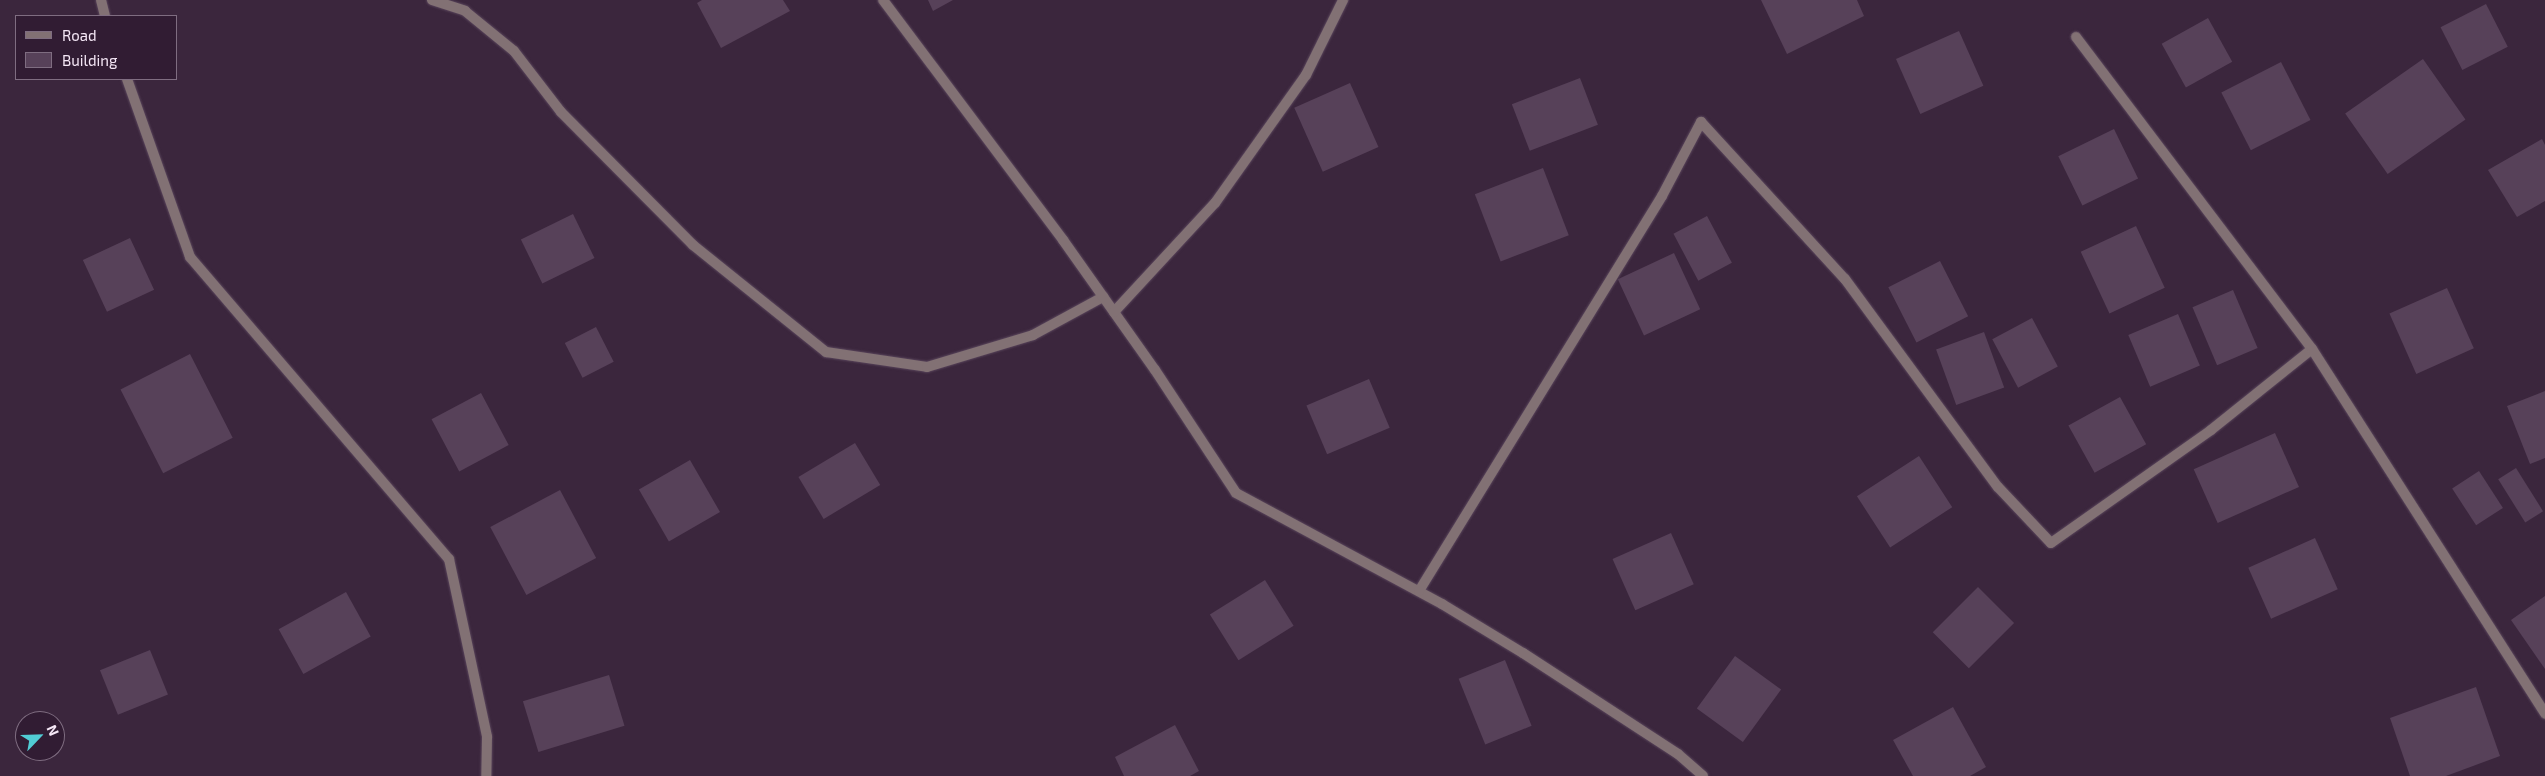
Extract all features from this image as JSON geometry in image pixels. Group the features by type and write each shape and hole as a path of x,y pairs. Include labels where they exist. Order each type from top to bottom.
{"street":[{"path":"101,0 106,15"},
{"path":"432,0 465,11 514,51 561,112 693,245 826,352 927,366 1033,335 1103,297"},
{"path":"883,0 1114,312 1236,493 1419,591 1532,659 1678,754 1703,776"},
{"path":"1114,312 1215,203 1306,75 1343,0"},
{"path":"2076,37 2312,349 2545,714"},
{"path":"127,80 190,257 449,559 487,737 486,776"},
{"path":"1419,591 1662,196 1701,122 1845,278 1998,487 2051,543 2211,430 2312,349"}],"building":[{"path":"702,0 783,0 790,11 721,48 697,3"},
{"path":"928,0 953,0 933,11"},
{"path":"1761,0 1857,0 1864,16 1787,54"},
{"path":"2486,4 2508,47 2462,70 2441,27"},
{"path":"2208,18 2232,62 2186,87 2162,44"},
{"path":"1959,31 1983,86 1920,114 1896,59"},
{"path":"2423,59 2465,120 2388,174 2345,113"},
{"path":"2281,62 2311,120 2251,150 2221,92"},
{"path":"1580,78 1598,125 1530,151 1512,104"},
{"path":"1350,83 1378,147 1323,172 1294,108"},
{"path":"2114,129 2138,178 2082,206 2058,156"},
{"path":"2542,139 2545,145 2545,201 2517,217 2488,170"},
{"path":"1543,168 1569,235 1501,261 1475,194"},
{"path":"573,214 594,258 542,283 521,239"},
{"path":"1707,216 1732,263 1698,281 1673,234"},
{"path":"2136,226 2165,288 2109,313 2081,252"},
{"path":"130,238 154,290 107,312 83,260"},
{"path":"1674,253 1700,309 1644,335 1618,279"},
{"path":"1940,261 1968,316 1916,343 1888,287"},
{"path":"2447,288 2474,348 2416,374 2389,314"},
{"path":"2233,290 2258,348 2217,365 2192,307"},
{"path":"2178,314 2200,366 2150,387 2128,335"},
{"path":"2032,318 2058,367 2018,388 1992,339"},
{"path":"596,327 614,362 583,378 565,343"},
{"path":"1984,332 2004,387 1956,405 1936,349"},
{"path":"190,354 233,438 163,473 121,389"},
{"path":"1369,379 1390,428 1327,454 1306,406"},
{"path":"2545,391 2545,458 2530,464 2507,406"},
{"path":"481,393 509,445 459,471 432,419"},
{"path":"2120,397 2146,444 2095,473 2068,426"},
{"path":"2275,433 2299,487 2218,523 2194,469"},
{"path":"855,443 880,485 824,519 798,477"},
{"path":"1919,456 1952,507 1890,547 1857,496"},
{"path":"690,460 720,512 669,541 639,490"},
{"path":"2516,468 2543,511 2525,522 2498,479"},
{"path":"2479,471 2503,508 2476,525 2452,488"},
{"path":"560,490 596,558 526,595 490,527"},
{"path":"1671,533 1694,584 1635,610 1613,559"},
{"path":"2315,538 2338,589 2271,619 2248,568"},
{"path":"1265,580 1294,626 1238,660 1210,614"},
{"path":"1978,587 2014,623 1969,668 1933,632"},
{"path":"346,592 371,637 303,674 279,629"},
{"path":"2545,596 2545,669 2511,620"},
{"path":"150,650 168,695 118,715 100,670"},
{"path":"1735,656 1781,690 1743,742 1697,709"},
{"path":"1505,660 1532,726 1485,745 1459,679"},
{"path":"609,675 624,726 538,752 523,701"},
{"path":"2476,687 2500,756 2446,776 2410,776 2390,718"},
{"path":"1953,707 1986,767 1970,776 1913,776 1893,740"},
{"path":"1175,725 1199,771 1190,776 1124,776 1115,757"}]}
